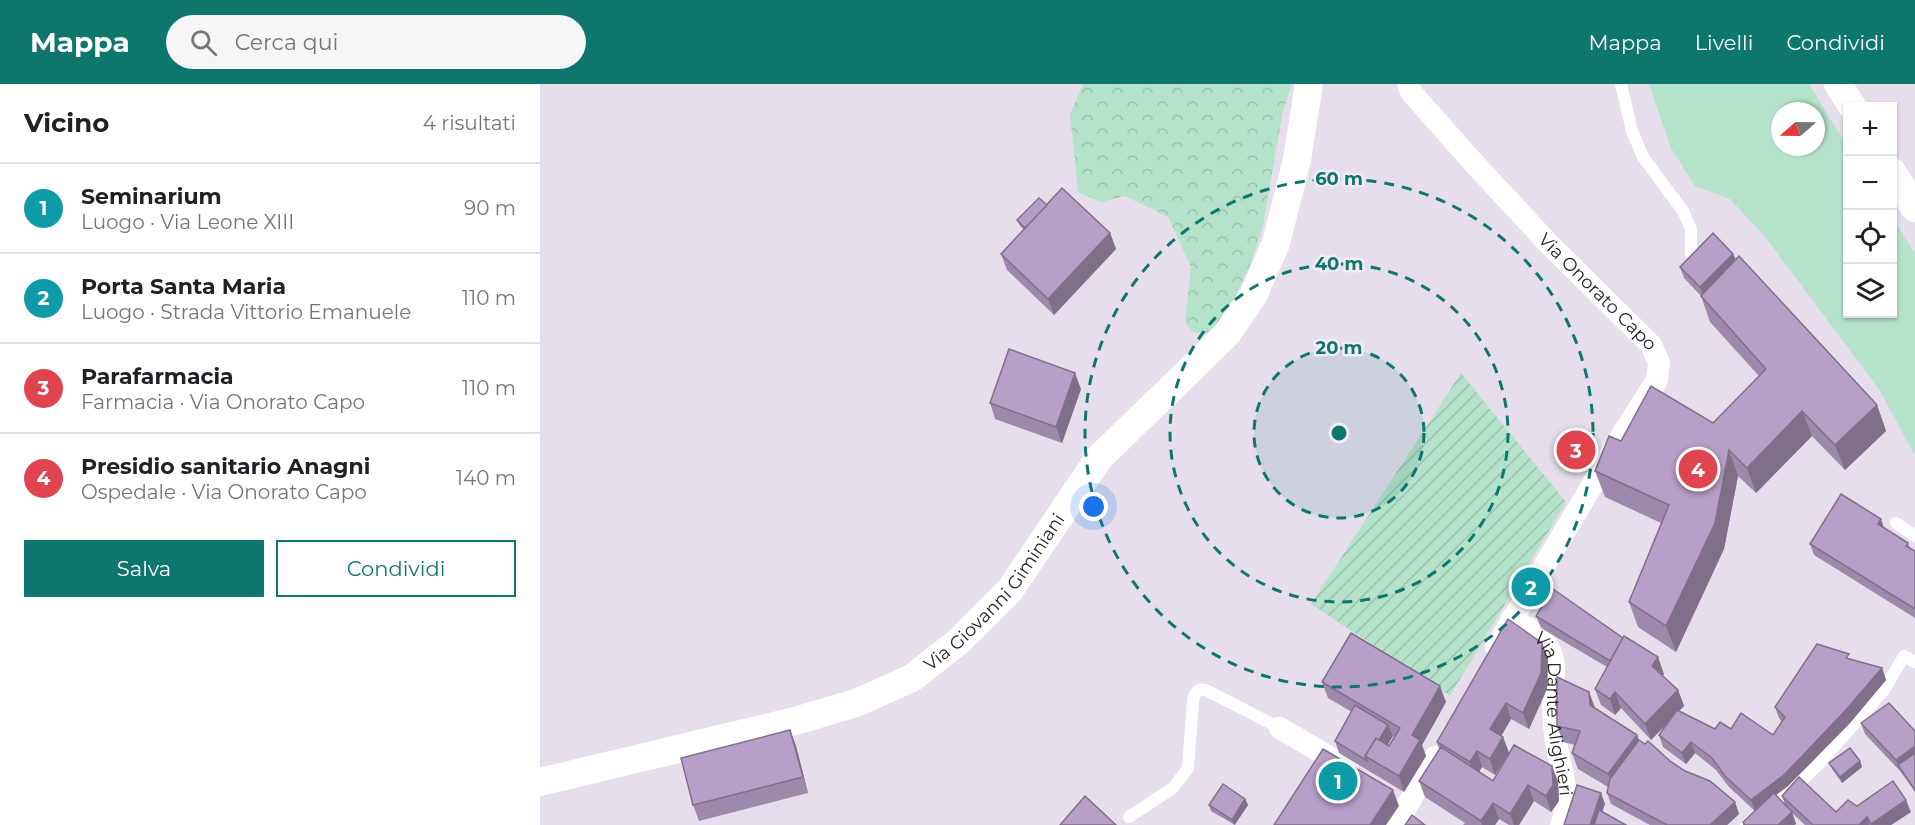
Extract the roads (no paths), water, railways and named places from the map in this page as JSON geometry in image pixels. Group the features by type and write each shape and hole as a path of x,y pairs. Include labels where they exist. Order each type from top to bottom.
{"street":[{"name":"Via Giovanni Giminiani","path":"540,782 795,721 856,703 912,678 959,641 1010,590 1099,458 1226,335 1253,296 1276,243 1297,160 1309,84"},
{"name":"Via Onorato Capo","path":"1408,84 1411,92 1548,243 1651,345 1659,363 1657,380 1512,618 1484,670"},
{"path":"1838,84 1849,102"},
{"path":"1897,179 1915,208"},
{"name":"Via Dante Alighieri","path":"1512,618 1535,633 1549,648 1555,663 1554,733 1567,794 1565,817 1561,825"},
{"path":"1280,728 1362,776"},
{"path":"1396,825 1400,798 1443,742"}],"lane":[{"path":"1621,84 1632,131 1643,158 1683,211 1691,229 1691,254"},
{"path":"1896,523 1915,536"},
{"path":"1746,825 1792,790 1819,764 1910,659"},
{"path":"1129,817 1173,788 1188,768 1192,701 1194,694 1198,691 1206,690 1280,728"}],"place":[{"name":"Parafarmacia","path":"1576,450"},
{"name":"Presidio sanitario Anagni","path":"1698,469"},
{"name":"Porta Santa Maria","path":"1531,587"},
{"name":"Seminarium","path":"1338,781"}]}
